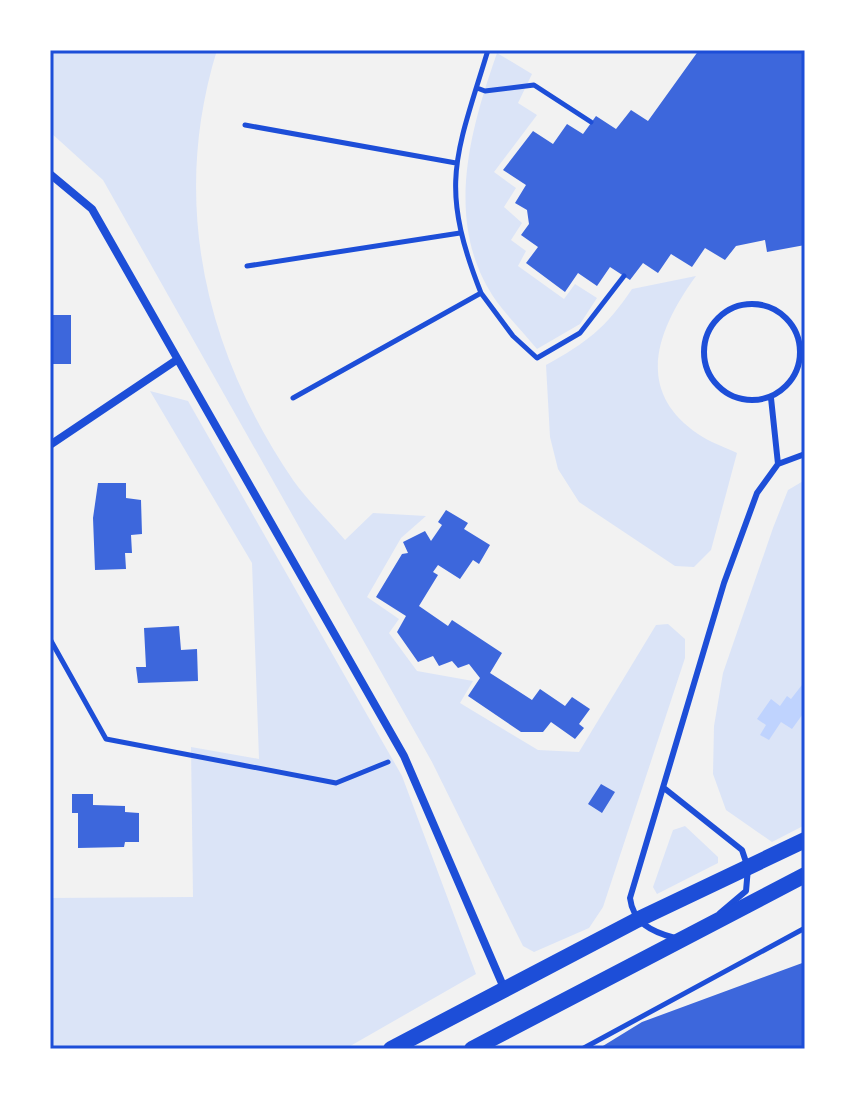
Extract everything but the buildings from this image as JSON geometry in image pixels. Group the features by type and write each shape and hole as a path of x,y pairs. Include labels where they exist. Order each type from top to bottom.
{"main road":[{"path":"391,1049 637,920 805,840"},
{"path":"472,1049 805,875"}],"street":[{"path":"50,174 92,209 175,361 404,756 504,988"},
{"path":"50,445 175,361"}],"lane":[{"path":"744,304 764,304 783,313 796,329 801,349 799,369 787,386 771,398 751,401 731,396 715,383 705,365 704,345 711,326 725,311 744,304"},
{"path":"771,398 778,464"},
{"path":"678,939 657,933 637,920 630,898 724,583 757,493 778,464 805,454"},
{"path":"664,788 742,850 748,868 746,891 724,907 715,920"}],"path":[{"path":"488,50 459,141 453,180 460,233 481,293 513,336 537,358 580,333 624,276"},
{"path":"477,88 485,91 534,85 591,122"},
{"path":"245,125 456,163"},
{"path":"247,266 460,233"},
{"path":"293,398 481,293"},
{"path":"50,639 106,739 336,783 404,756"},
{"path":"582,1049 805,928"}],"shaded area":[{"path":"67,50 217,50 203,107 197,163 197,219 204,274 218,327 237,380 263,431 299,488 345,540 373,513 426,516 401,538 367,597 399,619 389,633 417,671 473,681 460,703 538,750 579,752 656,625 668,624 685,639 685,658 603,907 589,928 534,952 523,946 432,762 103,180 50,132 50,53"},
{"path":"497,53 532,74 518,103 537,115 494,172 516,188 504,207 522,223 511,240 526,251 518,266 564,299 575,284 597,298 580,324 537,349 497,302 480,273 470,242 466,179 470,147"},
{"path":"696,276 671,316 663,337 658,357 659,378 665,398 677,416 702,437 737,453 711,550 694,567 675,566 579,502 558,469 550,437 546,365 594,333 632,289"},
{"path":"150,391 188,401 402,776 476,974 345,1049 50,1049 50,898 193,897 191,747 259,759 252,563"},
{"path":"805,480 805,825 772,842 726,810 713,774 714,726 723,673 773,528 788,490"},
{"path":"685,826 718,857 718,863 657,894 653,887 673,830"}],"water":[{"path":"805,681 805,711 792,729 781,722 769,740 760,735 766,725 757,719 771,699 780,706 787,696 791,699"}]}
